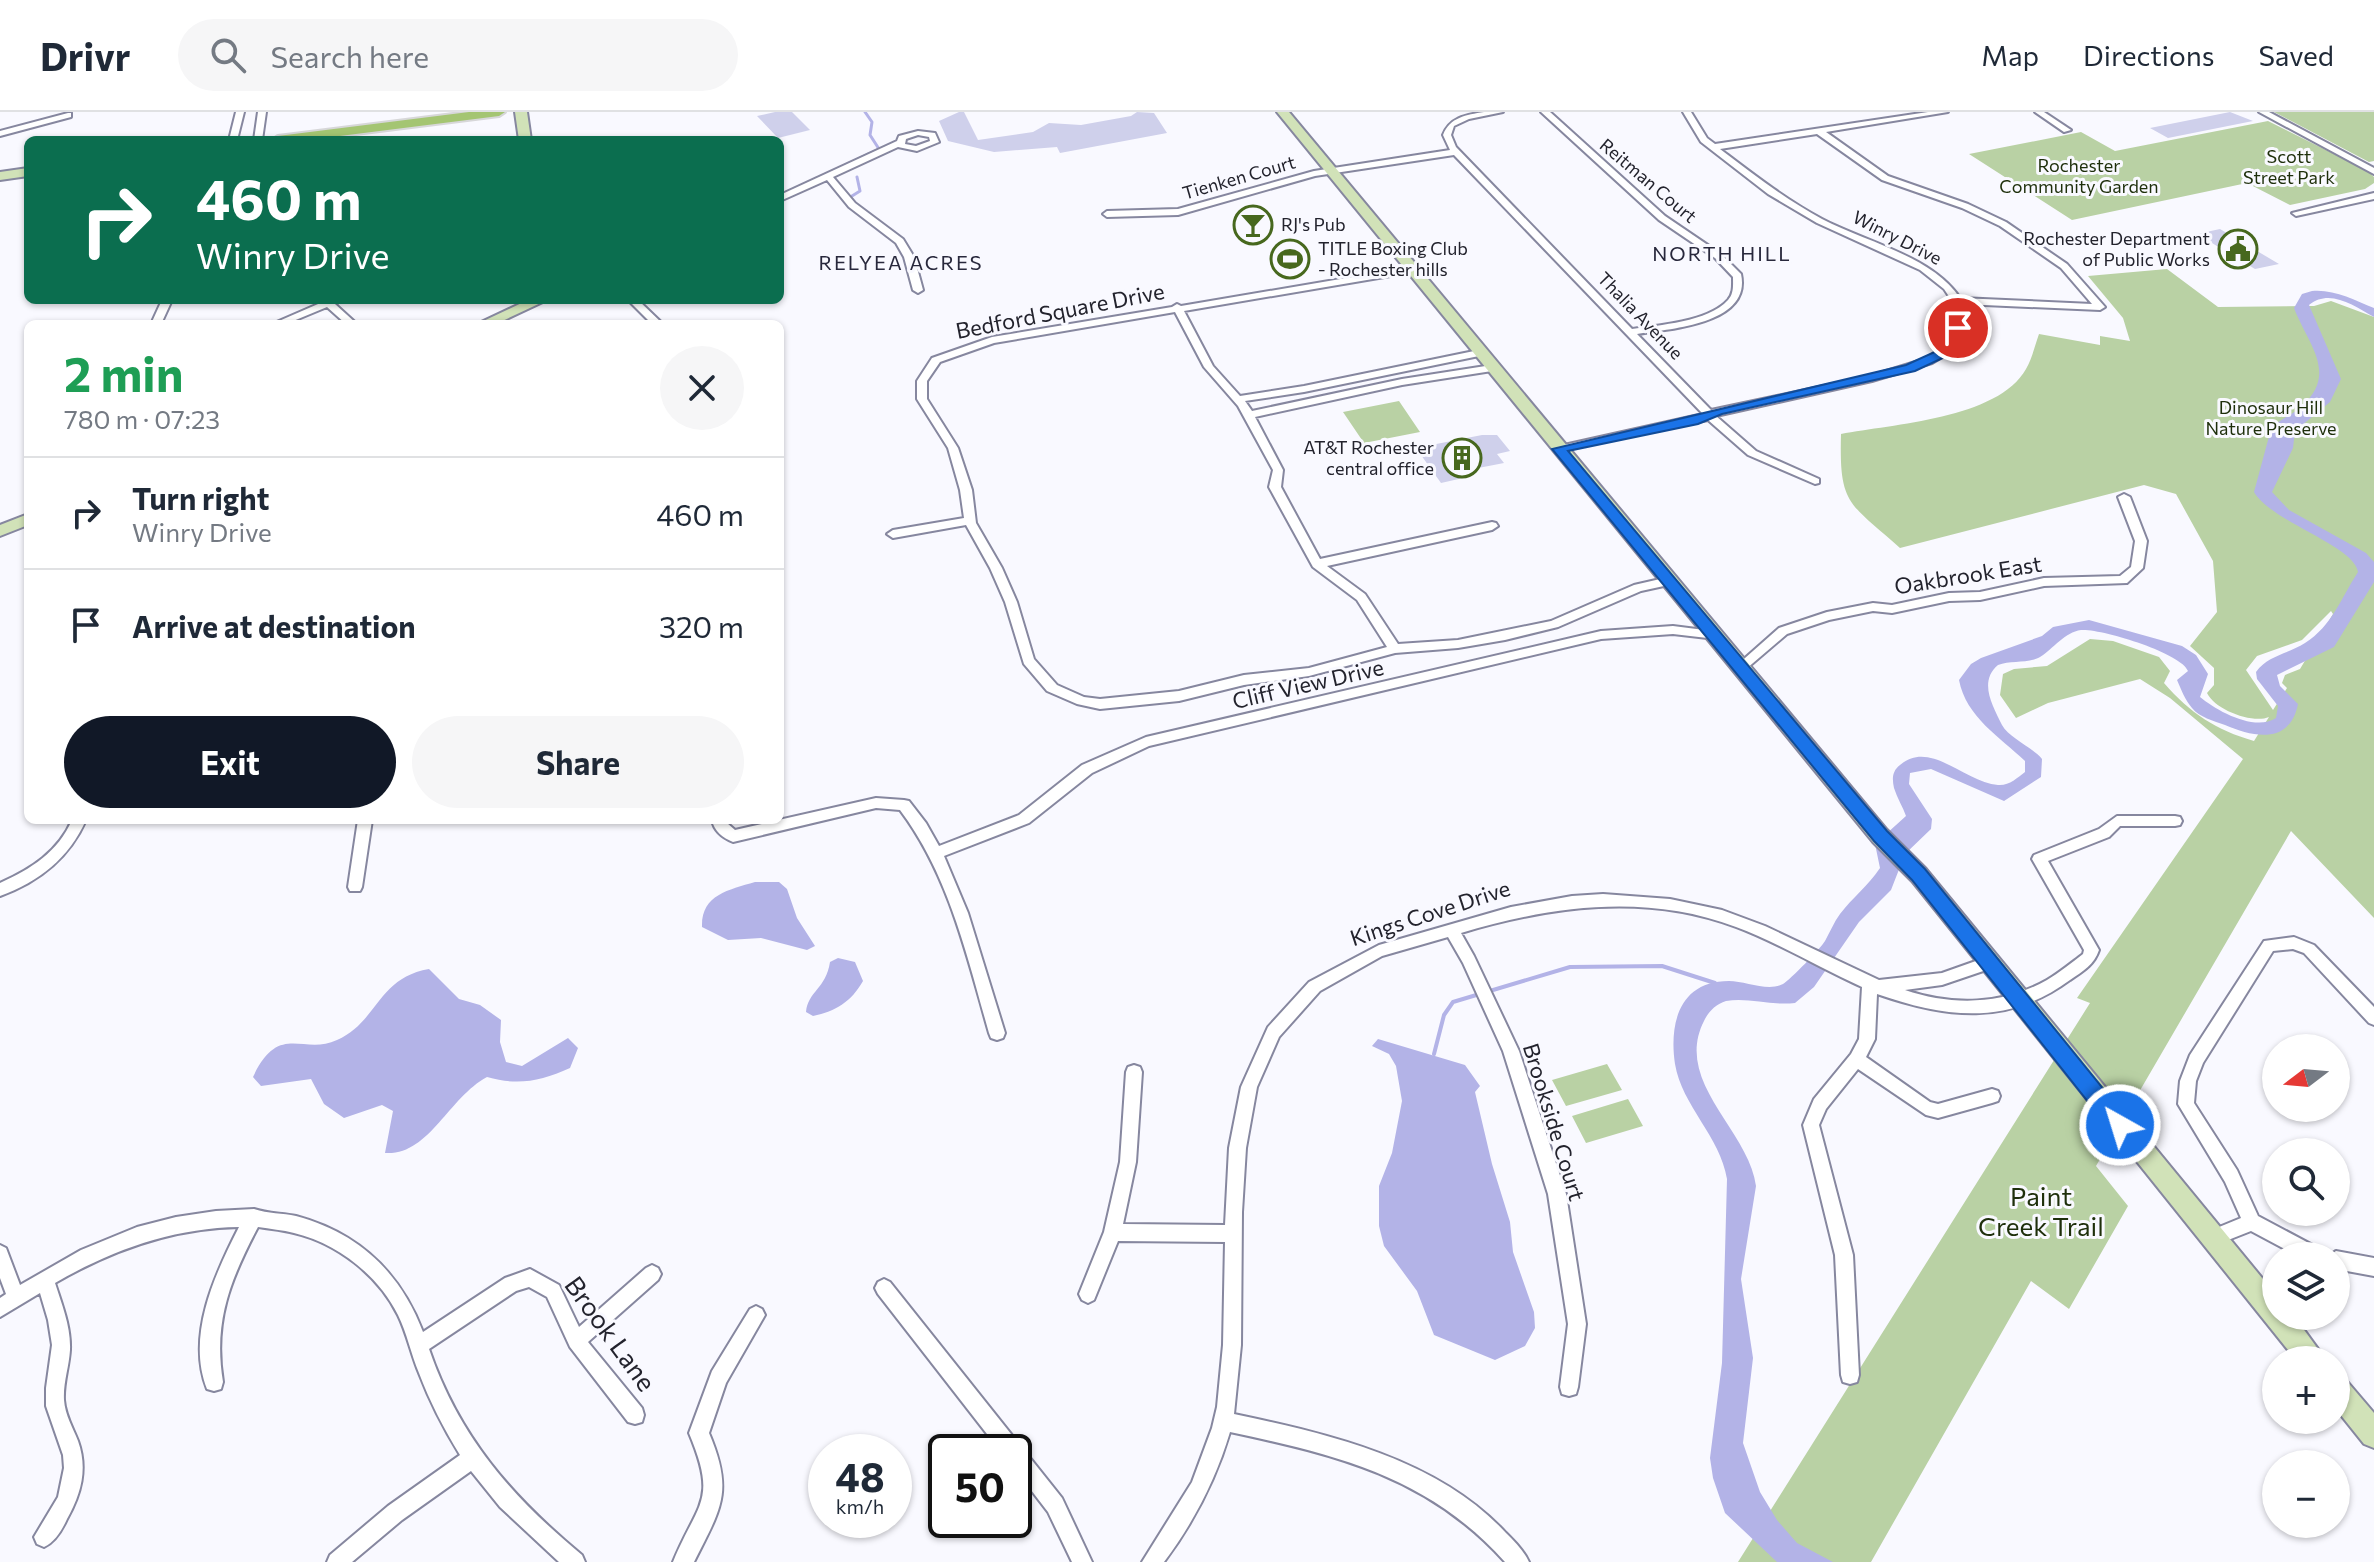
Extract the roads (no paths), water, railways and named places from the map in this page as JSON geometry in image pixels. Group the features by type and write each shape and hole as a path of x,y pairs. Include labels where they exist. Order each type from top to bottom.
{"main road":[{"path":"310,136 499,112"},
{"path":"521,112 524,136"},
{"path":"1283,112 1880,836 1919,875 2262,1298"},
{"path":"0,176 24,173"},
{"path":"493,320 531,304"},
{"path":"0,531 24,521"},
{"path":"2288,1330 2301,1346"},
{"path":"2350,1405 2374,1434"}],"street":[{"path":"234,136 240,112"},
{"path":"259,136 262,112"},
{"path":"1455,152 1448,142 1451,125 1467,117 1499,112"},
{"name":"Reitman Court","path":"1545,112 1662,218 1718,256 1738,276 1738,295 1730,306 1694,320 1631,332"},
{"name":"Winry Drive","path":"1687,112 1714,147 1788,204 1934,275 1957,301"},
{"path":"1714,147 1944,112"},
{"path":"2039,112 2067,130"},
{"path":"2263,112 2374,171"},
{"path":"0,134 68,115"},
{"path":"1559,449 1709,416 1931,361 1952,341 1958,328 1957,301 2100,307 2064,266 2003,224 1965,206 1885,178 1819,131"},
{"path":"784,196 886,150 903,146"},
{"name":"Tienken Court","path":"1107,214 1178,212 1331,171 1455,152"},
{"name":"Thalia Avenue","path":"1455,152 1709,416 1752,453 1815,481"},
{"path":"829,177 852,205 900,241 909,257 918,290"},
{"path":"2296,213 2374,196"},
{"path":"1177,307 1411,270"},
{"path":"287,320 327,304"},
{"path":"334,304 348,320"},
{"path":"637,304 654,320"},
{"name":"Bedford Square Drive","path":"1395,649 1361,597 1345,581 1317,564 1275,487 1278,470 1249,415 1239,399 1209,367 1177,307 992,340 936,360 922,381 922,399 941,425 956,458 966,490 970,521 1011,602 1028,661 1052,688 1082,701 1100,704 1179,696 1244,680 1309,672 1395,649 1458,644 1554,624 1638,588 1669,581"},
{"path":"1239,399 1304,389 1479,353"},
{"path":"1249,415 1402,382 1492,368"},
{"name":"Oakbrook East","path":"1742,666 1783,631 1827,616 1873,607 1892,609 1949,597 1980,596 2034,583 2123,580 2137,568 2141,541 2124,497"},
{"path":"893,534 970,521"},
{"path":"1317,564 1492,526"},
{"name":"Cliff View Drive","path":"935,854 1024,819 1087,769 1146,742 1601,635 1653,629 1691,629 1716,635"},
{"path":"720,824 733,836 876,803 904,805 923,826 935,854 969,939 997,1033"},
{"name":"Kings Cove Drive","path":"1152,1562 1194,1502 1223,1421 1231,1349 1239,1120 1265,1043 1306,994 1347,966 1376,952 1527,906 1565,900 1650,901 1734,918 1919,1003 1989,1008 2020,1000 2056,985 2089,958 2092,950 2039,859 2104,833 2117,821 2175,821"},
{"path":"0,890 43,868 73,836 78,824"},
{"path":"355,887 364,824"},
{"name":"Brookside Court","path":"1451,929 1469,960 1511,1051 1557,1194 1577,1324 1569,1387"},
{"path":"2290,1242 2252,1222 2231,1176 2186,1104 2188,1081 2196,1060 2269,945 2294,943 2309,949 2374,1018"},
{"path":"1850,1375 1844,1255 1811,1125 1820,1104 1857,1059 1870,1025 1874,984 1942,979 1990,962"},
{"path":"1857,1059 1926,1108 1938,1111 1992,1096"},
{"path":"1088,1294 1113,1232 1128,1162 1134,1072"},
{"path":"214,1382 209,1351 213,1313 233,1255 254,1217"},
{"path":"0,1308 45,1279 101,1250 151,1234 209,1220 254,1217 294,1221 339,1241 378,1271 395,1292 452,1423 487,1481 531,1527 575,1562"},
{"path":"2213,1238 2252,1222"},
{"path":"1113,1232 1234,1234"},
{"path":"0,1254 16,1297"},
{"path":"2350,1263 2374,1267"},
{"path":"576,1341 652,1274"},
{"name":"Brook Lane","path":"419,1345 511,1284 530,1278 553,1291 576,1341 635,1415"},
{"path":"44,1537 66,1506 73,1484 75,1456 56,1405 60,1336 45,1279"},
{"path":"884,1288 1055,1505 1082,1562"},
{"path":"683,1562 712,1502 717,1480 699,1433 719,1378 756,1315"},
{"path":"1223,1421 1310,1439 1363,1455 1476,1515 1496,1533 1519,1562"},
{"path":"337,1562 395,1513 473,1458"}],"water":[{"path":"2312,291 2336,293 2374,308 2374,317 2334,298 2317,300 2309,305 2341,379 2330,402 2295,431 2293,448 2272,492 2289,510 2366,553 2374,562 2374,582 2334,647 2277,675 2280,686 2298,704 2287,726 2279,732 2259,735 2203,716 2190,705 2177,680 2188,671 2182,664 2139,643 2091,630 2075,631 2035,659 1998,665 1989,679 1992,702 2005,730 2042,759 2041,777 2004,801 1931,769 1910,773 1909,784 1932,819 1931,829 1905,854 1891,890 1859,922 1814,987 1795,1003 1726,1001 1713,1009 1704,1021 1697,1043 1698,1065 1705,1085 1741,1145 1756,1186 1741,1279 1753,1358 1743,1443 1760,1492 1777,1520 1797,1543 1833,1562 1777,1562 1725,1513 1713,1478 1710,1458 1722,1363 1727,1179 1717,1149 1679,1079 1674,1034 1681,1008 1699,988 1712,983 1729,981 1764,987 1783,984 1818,950 1840,914 1880,868 1875,844 1906,816 1895,792 1893,781 1897,767 1912,758 1936,759 1998,785 2009,783 2025,772 2025,761 1976,716 1963,693 1959,680 1971,664 1981,658 2042,636 2053,627 2089,620 2182,646 2196,655 2208,674 2200,697 2236,718 2258,723 2276,718 2278,706 2257,679 2256,672 2272,658 2299,647 2314,636 2335,611 2358,572 2343,553 2277,513 2254,492 2271,429 2301,407 2318,382 2317,359 2294,308 2302,294"},
{"path":"755,882 779,882 787,889 797,918 815,946 807,950 761,938 728,940 702,927 703,916 711,901 726,891"},
{"path":"838,958 855,962 863,981 842,1004 813,1016 806,1012 807,1005 825,978 830,962"},
{"path":"429,969 459,999 480,1005 501,1020 500,1042 506,1062 522,1066 568,1038 578,1048 570,1068 529,1081 487,1077 473,1086 414,1145 385,1153 393,1111 382,1105 344,1118 324,1104 311,1079 261,1086 253,1077 272,1050 282,1045 325,1044 337,1040 361,1023 398,981"},
{"path":"1378,1039 1465,1065 1480,1086 1475,1092 1510,1222 1513,1252 1534,1312 1535,1328 1525,1346 1495,1360 1434,1335 1417,1291 1384,1246 1379,1226 1379,1186 1392,1153 1402,1101 1396,1066 1389,1054 1372,1046"}],"waterway":[{"path":"843,166 879,149 870,135 872,122 865,112"},
{"path":"852,196 860,191 857,177"},
{"path":"1434,1054 1444,1015 1453,1002 1570,967 1662,966 1715,983"}],"place":[{"name":"RJ's Pub","path":"1253,225"},
{"name":"Rochester Department of Public Works","path":"2238,249"},
{"name":"TITLE Boxing Club - Rochester hills","path":"1290,259"},
{"name":"AT&T Rochester central office","path":"1462,458"}],"district":[{"name":"NORTH HILL","path":"1722,254"},
{"name":"RELYEA ACRES","path":"901,263"}],"park label":[{"name":"Scott Street Park","path":"2289,167"},
{"name":"Rochester Community Garden","path":"2079,176"},
{"name":"Dinosaur Hill Nature Preserve","path":"2271,418"},
{"name":"Paint Creek Trail","path":"2041,1212"}]}
